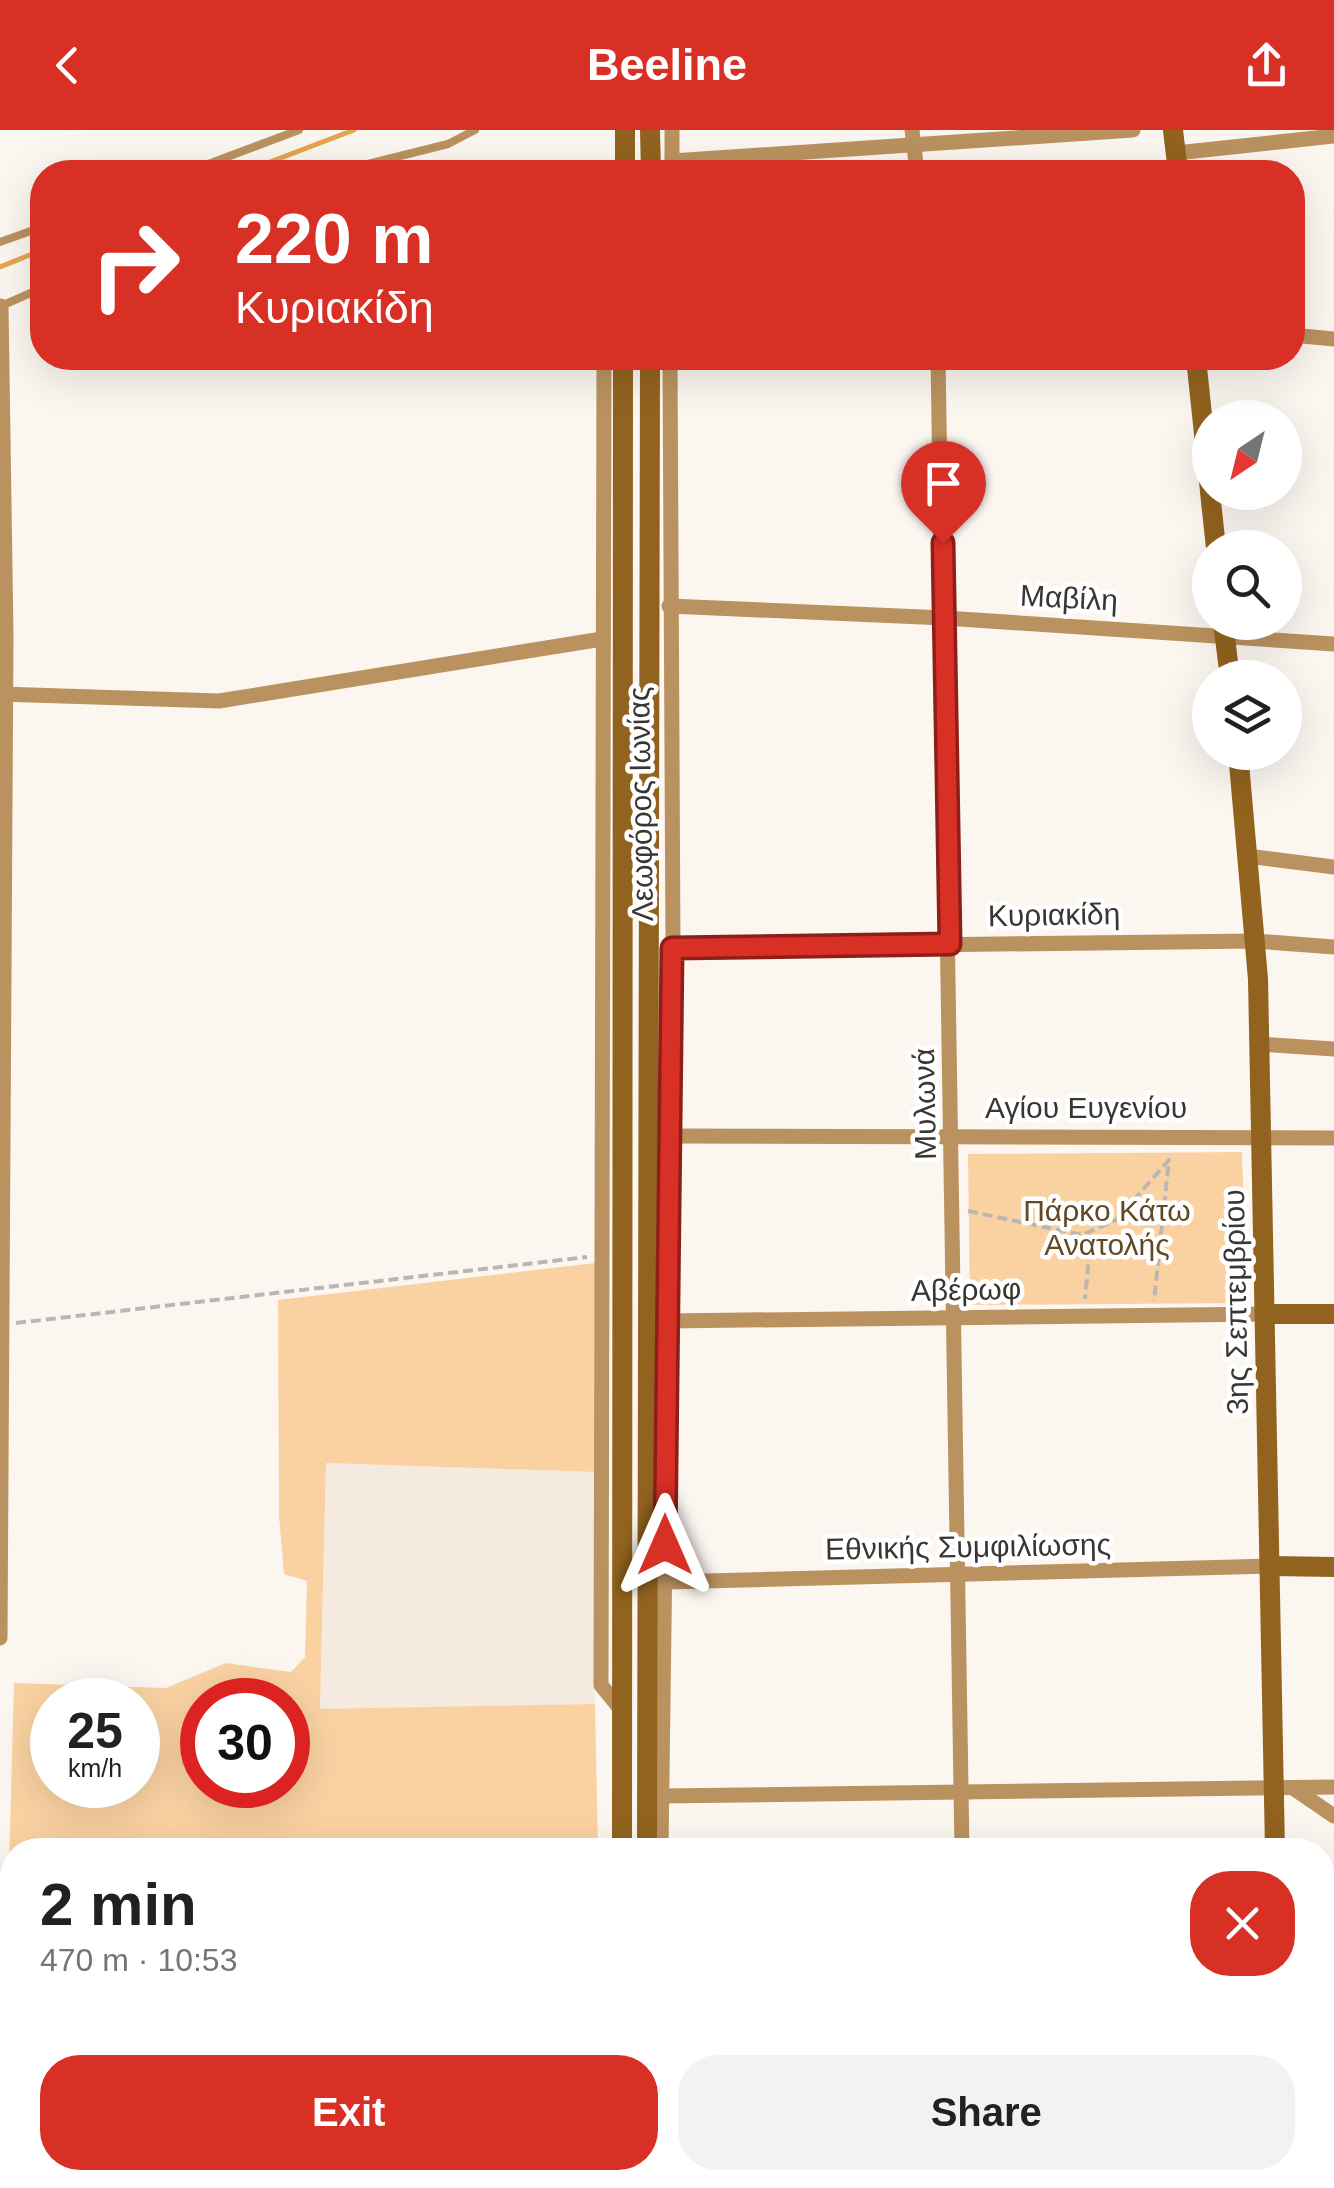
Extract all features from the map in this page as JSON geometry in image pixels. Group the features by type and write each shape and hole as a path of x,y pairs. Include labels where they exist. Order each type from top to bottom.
{"street":[{"path":"625,130 625,160"},
{"path":"650,130 651,160"},
{"path":"672,130 672,160"},
{"path":"728,160 913,137 1132,130"},
{"path":"1174,130 1177,160"},
{"path":"1189,160 1334,136"},
{"path":"0,1638 1,306"},
{"path":"1305,336 1334,339"},
{"name":"Λεωφόρος Ιωνίας","path":"604,370 601,1685 622,1712"},
{"name":"Λεωφόρος Ιωνίας","path":"622,1838 623,370"},
{"name":"Λεωφόρος Ιωνίας","path":"661,1838 672,948 670,606 663,370"},
{"name":"Λεωφόρος Ιωνίας","path":"647,1838 663,370"},
{"name":"Μυλωνά","path":"938,370 962,1838"},
{"path":"1197,370 1200,400"},
{"name":"Μαβίλη","path":"670,606 1192,627"},
{"path":"3,694 219,701 602,639"},
{"name":"Μαβίλη","path":"1302,639 1334,644"},
{"name":"3ης Σεπτεμβρίου","path":"1240,770 1256,941 1272,1566 1284,1789 1277,1838"},
{"path":"1248,856 1334,867"},
{"name":"Κυριακίδη","path":"672,948 1256,941 1334,947"},
{"path":"1259,1044 1334,1049"},
{"name":"Αγίου Ευγενίου","path":"670,1136 1334,1138"},
{"path":"1267,1314 1334,1314"},
{"name":"Αβέρωφ","path":"666,1322 1267,1314"},
{"path":"1272,1566 1334,1567"},
{"name":"Εθνικής Συμφιλίωσης","path":"665,1582 1272,1566"},
{"path":"662,1796 1334,1787"},
{"path":"1284,1789 1334,1816"}],"lane":[{"path":"219,160 298,130"},
{"path":"384,160 448,144 475,130"},
{"path":"0,242 30,231"},
{"path":"1,306 30,293"}],"path":[{"path":"953,1208 1082,1235 1116,1220 1169,1160 1152,1316"},
{"path":"1082,1235 1088,1268 1085,1316"},
{"path":"1,1325 600,1255"}],"shaded area":[{"path":"326,1463 594,1472 595,1704 320,1710"}],"green space":[{"name":"Πάρκο Κάτω Ανατολής","path":"1242,1152 1247,1303 970,1305 968,1154"},
{"path":"595,1263 594,1472 326,1463 320,1709 595,1704 598,1838 10,1838 14,1683 30,1684 30,1808 160,1808 160,1688 180,1682 180,1808 310,1808 310,1678 190,1678 226,1663 291,1672 305,1657 307,1581 284,1574 279,1515 278,1300"}],"waterway":[{"path":"275,160 354,130"},
{"path":"0,267 30,255"}],"route":[{"path":"665,1545 672,948 950,944 943,543"}]}
